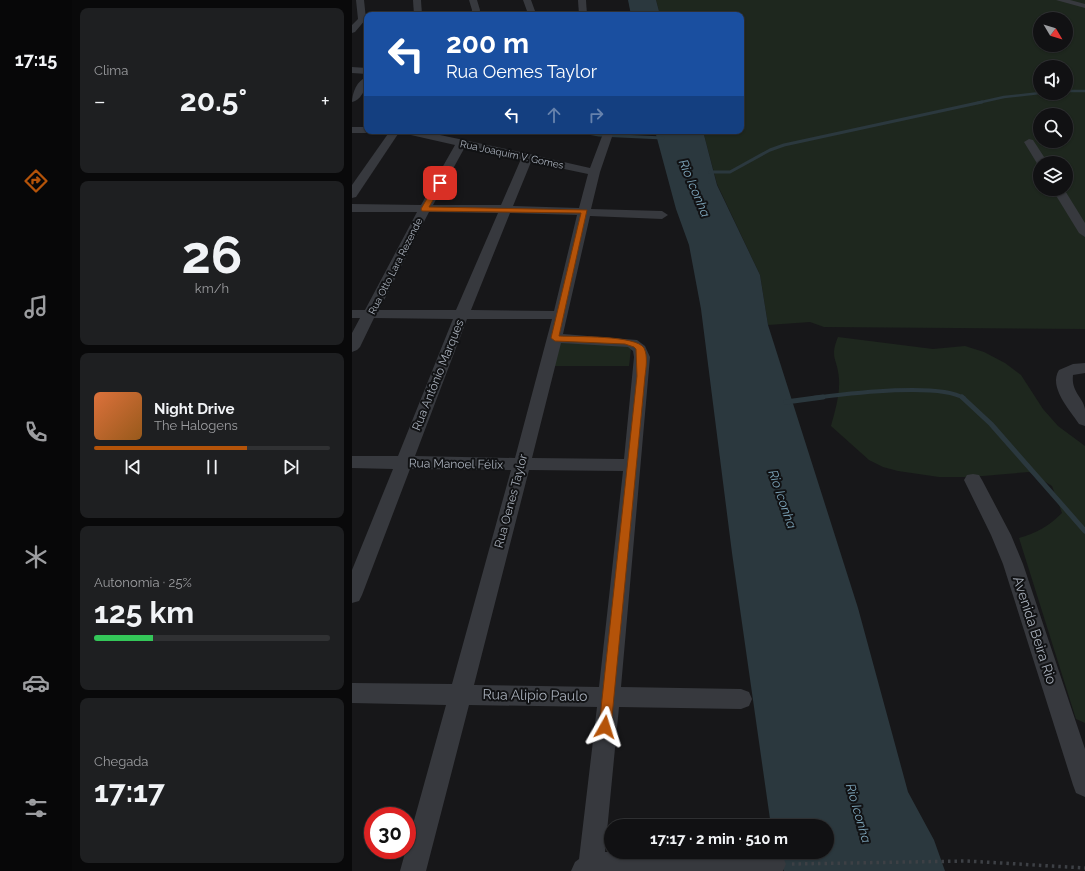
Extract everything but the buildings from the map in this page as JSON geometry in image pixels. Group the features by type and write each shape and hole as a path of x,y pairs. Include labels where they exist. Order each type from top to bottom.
{"street":[{"path":"352,30 362,19 360,0"},
{"path":"417,0 418,12"},
{"path":"473,0 476,12"},
{"path":"527,0 531,12"},
{"path":"582,0 583,12"},
{"path":"1060,0 1085,6"},
{"path":"352,70 364,70"},
{"path":"352,98 364,84"},
{"path":"352,130 364,130"},
{"path":"352,194 392,134"},
{"name":"Rua Joaquim V. Gomes","path":"420,134 528,156 594,172"},
{"name":"Rua Oenes Taylor","path":"413,871 561,315 594,172 608,134"},
{"path":"1029,142 1038,156"},
{"name":"Rua Otto Lara Rezende","path":"352,347 425,209 462,143"},
{"name":"Rua Antônio Marques","path":"352,595 462,314 528,156"},
{"path":"1062,196 1085,233"},
{"path":"352,208 507,209 662,215"},
{"path":"352,314 561,315"},
{"path":"555,338 626,342 637,345 642,357 608,696 588,869 772,864"},
{"path":"1085,368 1073,369 1066,373 1064,380 1066,390 1085,420"},
{"name":"Rua Manoel Félix","path":"352,462 402,464 632,465"},
{"name":"Avenida Beira Rio","path":"973,480 1001,535 1013,564 1085,785"},
{"name":"Rua Alipio Paulo","path":"352,693 741,699"}],"path":[{"path":"772,864 967,861 1085,868"}],"shaded area":[{"path":"656,0 1085,0 1085,329 824,327 810,322 768,325 760,275 717,184 704,134 744,134 744,12 659,12"},
{"path":"552,336 632,341 629,366 547,366"},
{"path":"838,337 933,349 965,346 984,352 1005,363 1021,375 1043,409 1058,426 1085,446 1085,723 1076,719 1019,538 1042,528 1062,513 1052,486 1029,472 971,477 939,477 898,471 883,467 869,460 831,426 839,391 839,379 834,355 835,344"}],"water":[{"path":"628,0 656,0 659,12 630,12"},
{"name":"Rio Iconha","path":"656,134 704,134 717,185 760,275 768,325 858,608 908,792 934,840 945,871 784,871 779,859 834,859 834,819 770,819 732,553 701,309 689,245 676,209"}],"waterway":[{"path":"1073,91 1085,91"},
{"path":"977,103 1004,97 1033,94"},
{"path":"710,172 730,172 770,150 784,145 982,102"},
{"path":"594,134 663,138"},
{"path":"813,398 891,390 934,391 951,393 962,397"},
{"path":"786,402 823,397"},
{"path":"962,397 991,424 1085,531"}],"route":[{"path":"440,183 425,209 585,211 555,338 626,342 637,345 640,349 642,357 641,376 624,557 605,727"}]}
